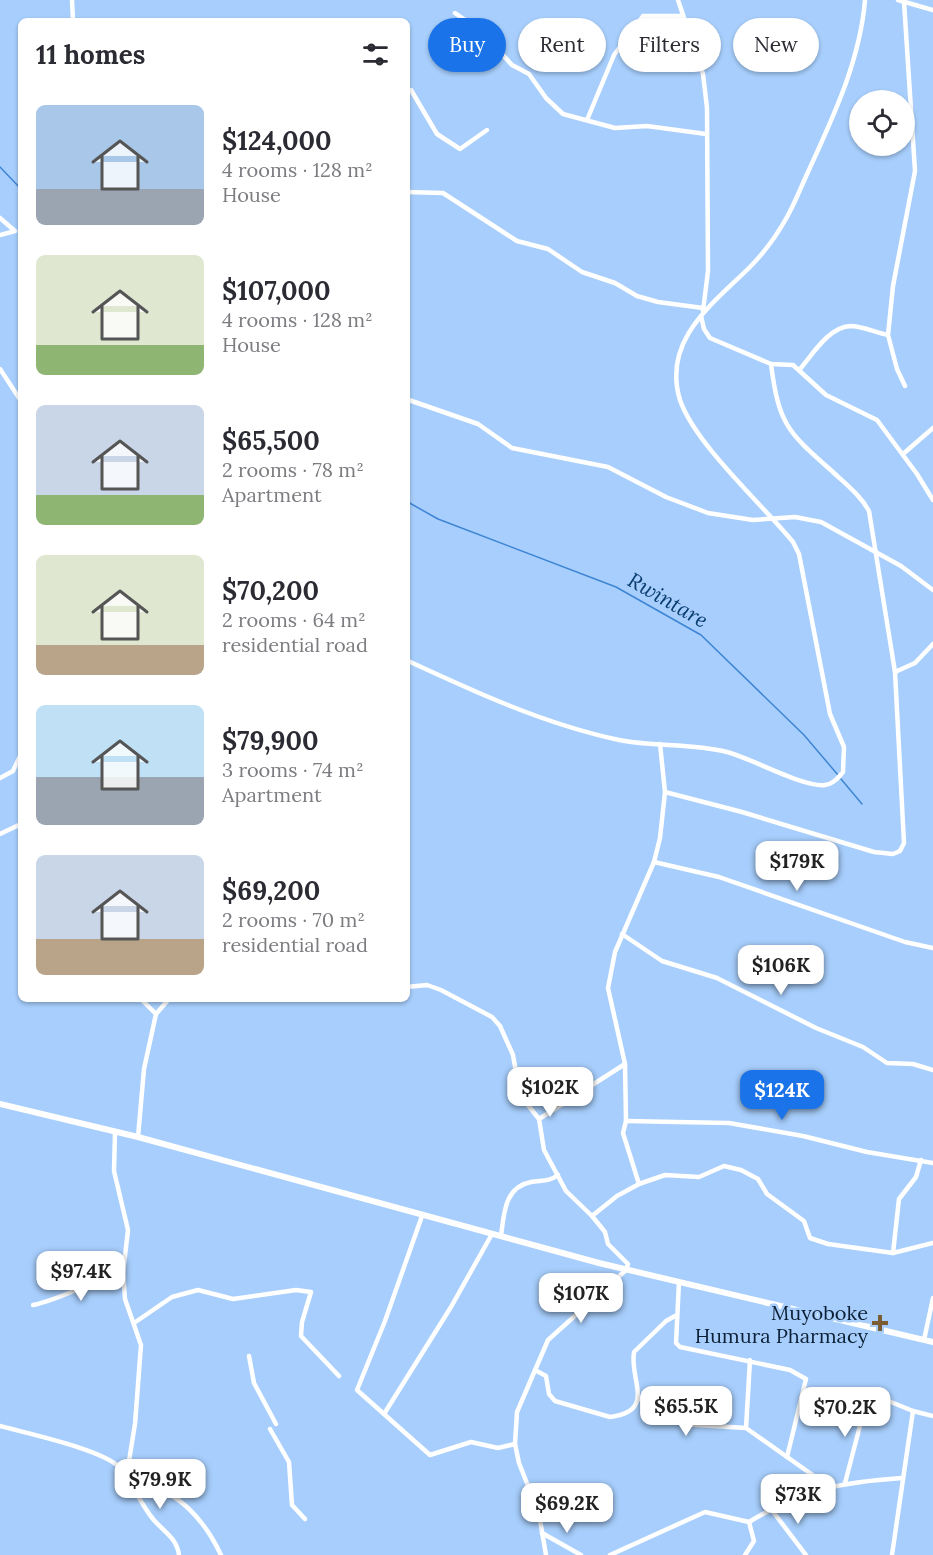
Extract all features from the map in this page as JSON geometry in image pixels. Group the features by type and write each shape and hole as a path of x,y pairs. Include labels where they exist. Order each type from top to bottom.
{"main road":[{"path":"0,1104 138,1137 626,1270 651,1274 933,1342"}],"street":[{"path":"72,0 73,18"},
{"path":"678,0 703,74 707,108 708,271 702,312 704,329 710,338 771,364 793,365 801,369 826,395 877,420 903,454 933,500"},
{"path":"410,662 478,694 557,724 617,739 704,746 736,754 806,782 824,786 834,782 843,772 844,747 830,714 799,554 794,542 708,447 683,408 676,385 677,357 684,338 702,312 762,253 787,218 832,120 863,29 865,0"},
{"path":"898,0 933,10"},
{"path":"904,2 915,171 893,286 888,335 897,369 906,386"},
{"path":"455,13 481,31 512,64 529,74 554,107 563,114 624,129 647,126 706,134"},
{"path":"587,120 614,55 643,16 683,16"},
{"path":"411,90 437,134 460,149 487,130"},
{"path":"410,192 441,192 516,241 548,249 582,272 615,283 637,296 702,312"},
{"path":"0,218 15,231 0,235"},
{"path":"801,369 820,345 841,328 850,326 888,335"},
{"path":"665,792 742,812 874,852 894,854 900,851 905,834 895,672 868,511 863,502 790,432 776,402 771,364"},
{"path":"0,369 18,396"},
{"path":"410,400 477,424 512,448 608,467 684,505 727,517 776,520 795,517 821,522 902,566 933,590"},
{"path":"903,454 933,428"},
{"path":"895,672 915,663 933,644"},
{"path":"639,1184 623,1133 626,1121 625,1064 608,988 615,952 654,862 663,820 665,792 660,744"},
{"path":"0,778 13,771 18,760"},
{"path":"0,834 18,825"},
{"path":"654,862 719,877 905,942 933,948"},
{"path":"622,934 662,961 717,978 816,1028 863,1047 887,1063 914,1064 933,1070"},
{"path":"410,987 427,985 441,990 492,1017 508,1040 520,1095 539,1119 544,1150 574,1201 592,1216 605,1232 608,1244 628,1264 626,1270 548,1340 517,1412 515,1444 539,1514 546,1555"},
{"path":"144,1002 156,1014"},
{"path":"138,1137 144,1069 156,1014 166,1002"},
{"path":"539,1119 625,1064"},
{"path":"626,1121 729,1124 803,1136 867,1152 933,1163"},
{"path":"115,1132 114,1171 128,1230 123,1273 124,1299 141,1345 135,1424 128,1467 198,1515 208,1528 221,1555"},
{"path":"893,1253 899,1198 916,1177 921,1160"},
{"path":"592,1216 617,1196 639,1184 665,1175 699,1178 724,1166 741,1170 758,1179 767,1194 804,1221 810,1238 828,1244 893,1253 933,1243"},
{"path":"501,1236 504,1210 512,1193 523,1185 548,1180 558,1175"},
{"path":"422,1216 385,1321 357,1390 430,1455 471,1442 498,1448 515,1444"},
{"path":"384,1414 451,1307 492,1234"},
{"path":"548,1249 846,1321"},
{"path":"33,1305 66,1297 88,1283 123,1273"},
{"path":"679,1282 675,1316 676,1342 680,1347 750,1360 801,1374 806,1379 802,1401 791,1432 787,1457"},
{"path":"134,1323 178,1294 198,1290 233,1299 296,1290 311,1292 302,1322 301,1336 339,1376"},
{"path":"924,1340 933,1298"},
{"path":"535,1370 546,1376 549,1394 565,1405 610,1417 627,1412 640,1394 632,1361 634,1352 666,1321 675,1316"},
{"path":"249,1356 254,1383 276,1424"},
{"path":"746,1428 750,1360"},
{"path":"638,1398 682,1424 746,1428 831,1488"},
{"path":"802,1401 839,1403 883,1398 913,1412 933,1416"},
{"path":"845,1482 867,1399"},
{"path":"892,1555 913,1412"},
{"path":"0,1426 93,1453 120,1467 137,1498 155,1522 173,1539 178,1555"},
{"path":"270,1429 288,1462 292,1505 305,1520"},
{"path":"610,1555 705,1512 748,1522 796,1498 845,1482 902,1478"},
{"path":"771,1509 806,1555"},
{"path":"745,1555 754,1541 748,1522"},
{"path":"542,1533 581,1555"}],"waterway":[{"name":"Rwintare","path":"0,167 18,186"},
{"name":"Rwintare","path":"410,503 438,519 616,587 701,635 804,735 838,775"},
{"name":"Rwintare","path":"841,779 862,804"}],"place":[{"name":"Muyoboke Humura Pharmacy","path":"880,1323"}]}
